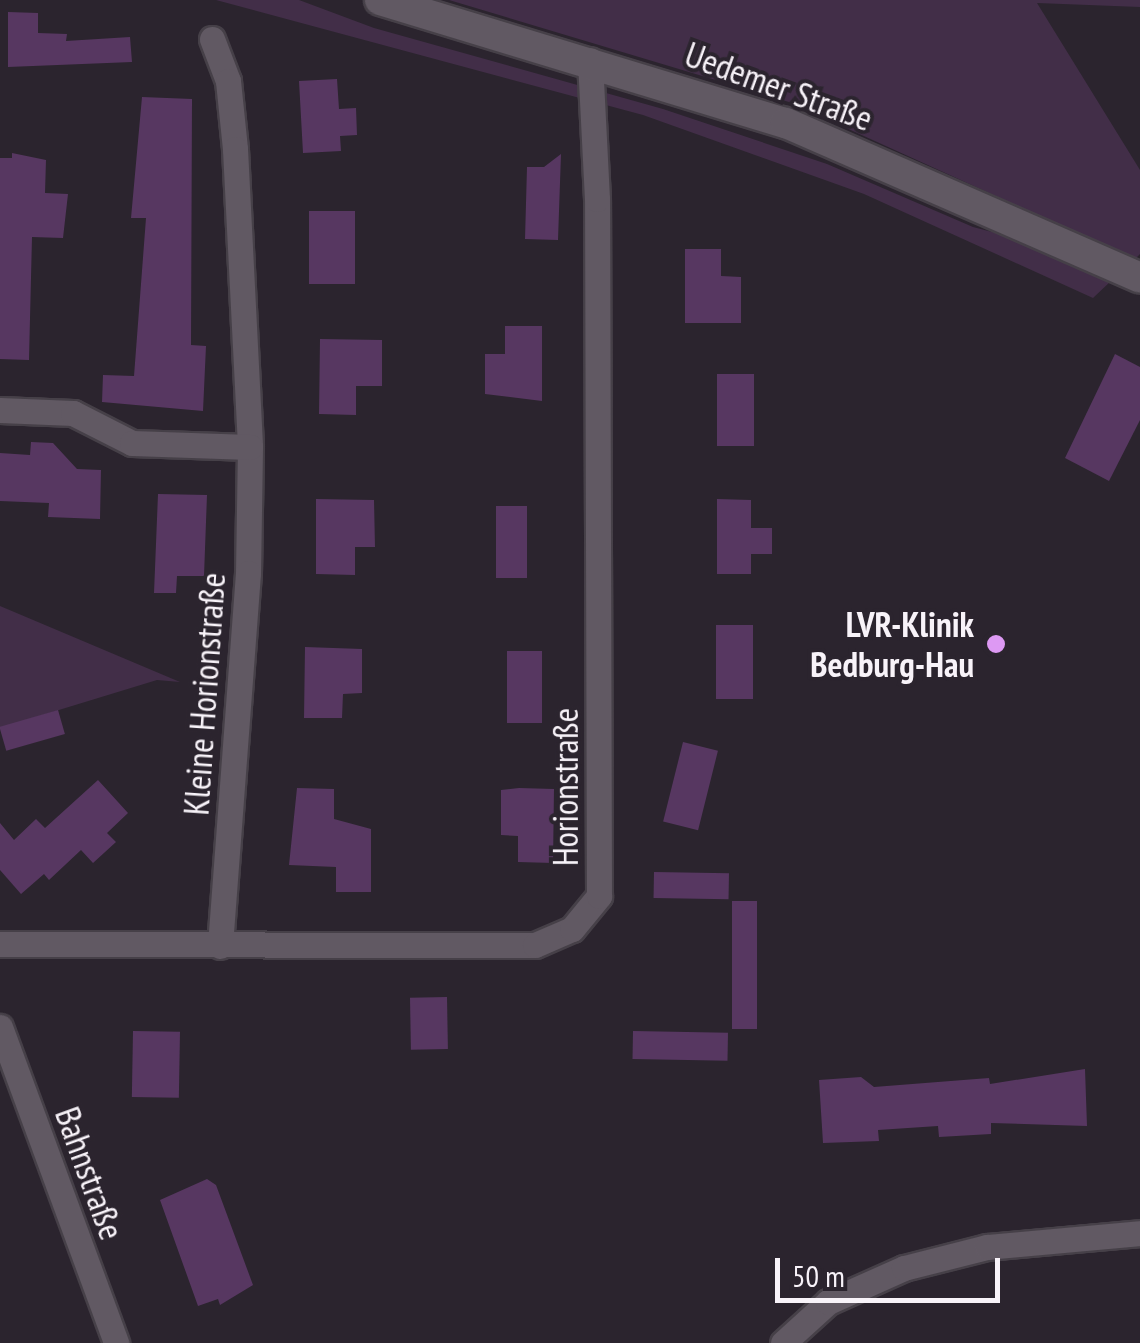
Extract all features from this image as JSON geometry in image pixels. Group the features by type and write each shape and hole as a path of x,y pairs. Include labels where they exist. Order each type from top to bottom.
{"main road":[{"name":"Uedemer Straße","path":"380,0 590,60 786,123 1140,278"}],"street":[{"name":"Kleine Horionstraße","path":"212,39 228,80 235,149 250,447 248,573 220,946"},
{"name":"Horionstraße","path":"0,944 535,945 572,928 599,896 597,200 590,60"},
{"path":"0,410 73,413 132,443 250,447"},
{"name":"Bahnstraße","path":"0,1027 116,1343"},
{"path":"783,1343 828,1302 904,1268 987,1247 1140,1233"}],"shaded area":[{"path":"216,0 299,0 374,28 663,109 827,164 973,227 1034,243 1111,281 1093,298 864,194 643,115"},
{"path":"449,0 1140,0 1140,7 1037,3 1140,170 1140,254 1135,259 789,102"},
{"path":"0,606 180,682 157,680 0,728"}],"building":[{"path":"8,12 38,13 38,33 67,34 66,41 130,37 132,62 8,67"},
{"path":"337,79 339,109 356,108 357,135 340,136 341,151 303,153 299,81"},
{"path":"142,97 192,99 191,345 206,346 203,411 102,402 103,375 134,376 146,218 131,218"},
{"path":"12,153 46,160 45,193 68,194 63,238 32,237 29,360 0,359 0,158 12,158"},
{"path":"561,154 558,240 525,239 527,167 544,167"},
{"path":"309,211 355,211 355,284 309,284"},
{"path":"685,249 721,249 721,276 741,277 741,323 685,323"},
{"path":"505,326 542,326 542,401 485,394 485,354 505,354"},
{"path":"320,339 382,340 382,386 356,386 356,415 319,414"},
{"path":"1115,354 1140,367 1140,420 1109,481 1065,458"},
{"path":"717,374 754,374 754,446 717,446"},
{"path":"31,442 53,443 77,469 101,470 100,519 48,517 49,503 0,501 0,453 30,455"},
{"path":"158,494 207,495 204,576 177,576 176,593 154,593"},
{"path":"316,499 374,500 375,547 355,547 355,575 316,574"},
{"path":"717,499 751,500 751,528 772,528 772,554 751,554 751,574 717,574"},
{"path":"496,506 527,506 527,578 496,578"},
{"path":"716,625 753,625 753,699 716,699"},
{"path":"305,647 362,649 362,693 343,694 342,718 304,718"},
{"path":"507,651 542,651 542,723 507,723"},
{"path":"58,710 65,734 6,751 0,727"},
{"path":"683,742 718,751 698,830 663,822"},
{"path":"98,780 128,813 107,833 116,842 93,863 81,850 49,880 44,874 21,894 0,870 0,823 14,840 36,819 45,828"},
{"path":"297,788 334,789 334,819 371,829 371,892 336,892 336,867 289,865"},
{"path":"554,789 553,863 518,862 518,836 501,835 501,790"},
{"path":"654,872 729,873 729,899 654,898"},
{"path":"732,901 757,901 757,1029 732,1029"},
{"path":"447,997 448,1049 411,1050 410,998"},
{"path":"133,1031 180,1032 179,1098 132,1097"},
{"path":"633,1031 728,1033 727,1061 633,1059"},
{"path":"1085,1069 1087,1126 991,1123 991,1134 939,1137 938,1126 878,1130 879,1141 823,1143 819,1080 861,1077 874,1087 989,1078 990,1084"},
{"path":"207,1179 216,1185 253,1285 220,1305 218,1299 198,1306 160,1200"}],"place":[{"name":"LVR-Klinik Bedburg-Hau","path":"996,644"}]}
